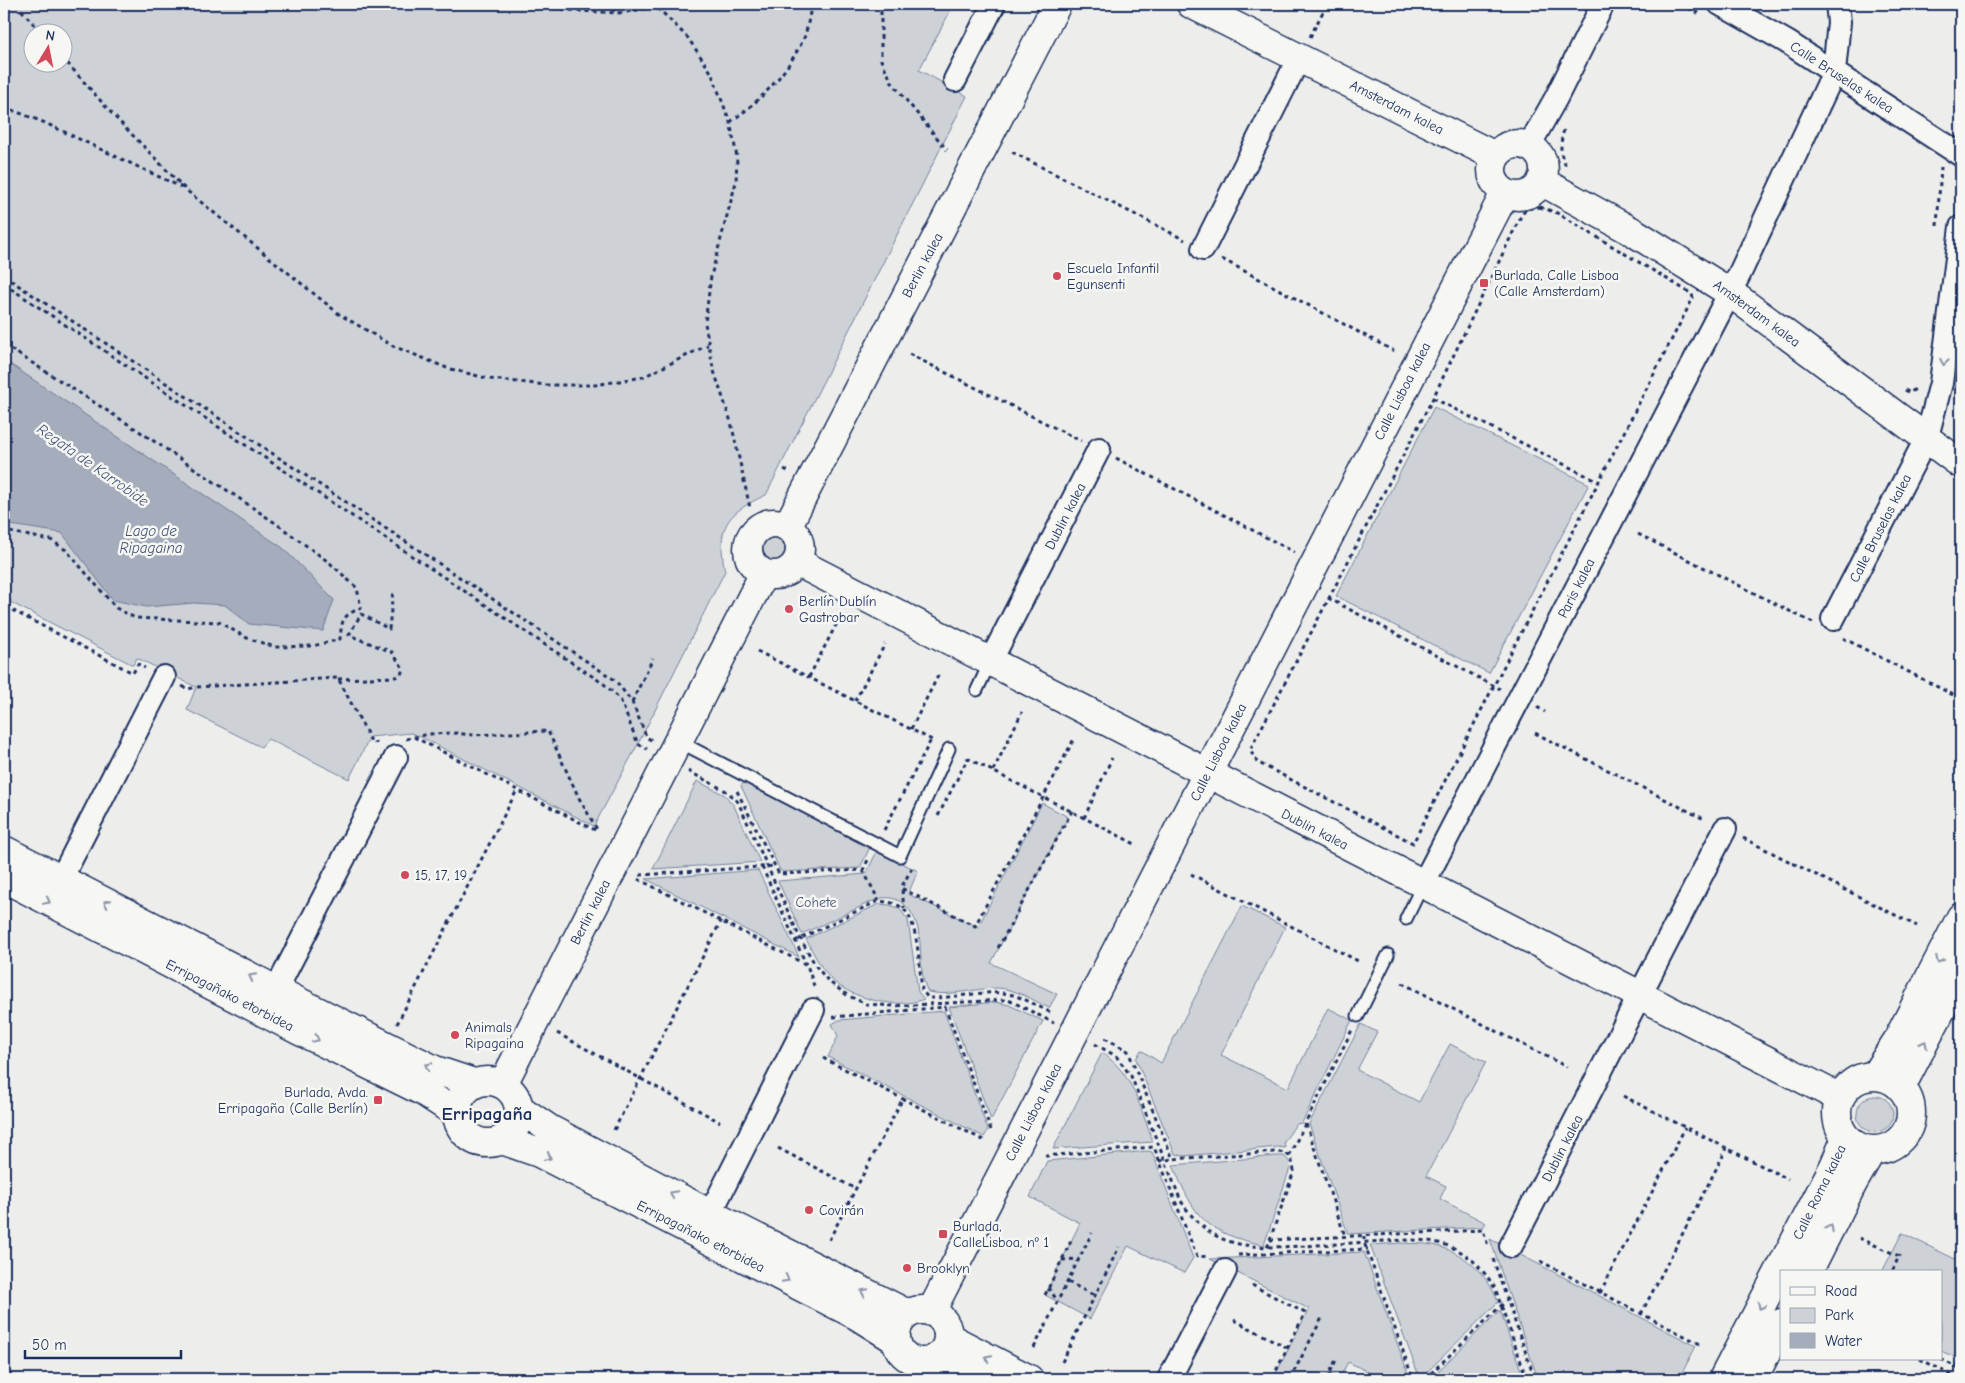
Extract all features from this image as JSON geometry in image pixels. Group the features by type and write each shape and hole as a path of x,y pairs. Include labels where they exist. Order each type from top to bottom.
{"street":[{"path":"954,80 994,4"},
{"name":"Berlin kalea","path":"787,526 1056,4"},
{"name":"Amsterdam kalea","path":"1191,4 1304,48 1495,156"},
{"path":"1529,146 1556,98 1603,4"},
{"name":"Paris kalea","path":"1423,884 1739,274 1834,72 1839,22 1837,4"},
{"name":"Calle Bruselas kalea","path":"1713,11 1787,42 1961,155"},
{"path":"1203,249 1304,48"},
{"path":"1520,144 1529,146 1537,152 1542,161 1544,171 1541,181 1535,189 1526,194 1515,196 1505,193 1497,186 1492,176 1495,156 1502,149 1510,145 1520,144"},
{"name":"Amsterdam kalea","path":"1541,181 1635,233 1729,292 1961,464"},
{"name":"Calle Lisboa kalea","path":"919,1313 1074,1032 1505,193"},
{"name":"Calle Bruselas kalea","path":"1830,627 1927,437 1941,383 1961,227"},
{"name":"Dublin kalea","path":"990,662 1099,449"},
{"path":"774,523 787,526 795,533 799,542 800,553 797,562 788,571 776,575 764,573 753,564 748,551 751,537 760,527 774,523"},
{"name":"Dublin kalea","path":"797,562 1840,1098"},
{"name":"Berlin kalea","path":"503,1084 764,573"},
{"path":"61,879 164,677"},
{"name":"Erripagañako etorbidea","path":"276,990 396,746"},
{"name":"Dublin kalea","path":"1502,1251 1640,996 1725,829"},
{"name":"Erripagañako etorbidea","path":"4,850 435,1070 474,1083"},
{"name":"Erripagañako etorbidea","path":"4,878 424,1092 456,1113"},
{"path":"1875,1075 1898,1041 1961,917"},
{"path":"1901,1087 1961,972"},
{"name":"Erripagañako etorbidea","path":"710,1214 819,1009"},
{"path":"1875,1075 1894,1080 1901,1087 1910,1099 1912,1114 1909,1129 1900,1141 1887,1148 1872,1150 1854,1144 1846,1138 1839,1126 1836,1112 1840,1098 1848,1086 1860,1078 1875,1075"},
{"path":"488,1080 503,1084 511,1090 517,1099 520,1109 518,1121 512,1132 502,1140 487,1143 472,1139 461,1128 456,1113 458,1101 464,1090 474,1083 488,1080"},
{"name":"Erripagañako etorbidea","path":"520,1109 551,1130 710,1214 919,1313"},
{"name":"Calle Roma kalea","path":"1723,1379 1834,1166 1846,1138"},
{"name":"Erripagañako etorbidea","path":"502,1140 547,1157 856,1315 896,1340"},
{"name":"Calle Roma kalea","path":"1809,1270 1852,1184 1872,1150"},
{"path":"1169,1379 1224,1260"},
{"path":"932,1360 943,1351 948,1337 944,1322 919,1313 898,1325 896,1340 903,1354 910,1359 924,1362 932,1360 948,1362 980,1379"},
{"path":"1753,1379 1780,1325"},
{"path":"948,1337 1029,1379"}],"lane":[{"path":"977,690 990,662"},
{"path":"673,751 900,856 950,749"},
{"path":"1406,919 1423,884"},
{"path":"1358,1016 1388,955"}],"path":[{"path":"16,4 32,22"},
{"path":"522,4 577,11 621,13 654,7"},
{"path":"564,4 608,7 621,13"},
{"path":"650,4 662,12 688,38 710,72 730,122 737,157 736,182 708,292 705,323 713,368 731,422 750,508"},
{"path":"660,4 662,12"},
{"path":"730,122 752,107 768,92 784,70 804,37 812,4"},
{"path":"877,4 881,11 881,60 893,84 947,150"},
{"path":"1304,48 1326,4"},
{"path":"1681,4 1713,11"},
{"path":"72,68 114,116 186,190 339,314 393,346 446,368 490,379 546,385 595,386 643,377 708,345"},
{"path":"4,107 42,122 186,190"},
{"path":"1565,128 1561,149 1563,162 1570,170"},
{"path":"1937,230 1941,166"},
{"path":"1540,207 1557,213 1692,294 1693,298 1599,482 1413,843 1257,762 1250,750 1433,398 1526,209 1540,207"},
{"path":"4,276 614,680 632,702 646,738"},
{"path":"4,284 604,684 620,699 638,744 673,751 728,792 738,802 807,965 819,1009 834,1016 945,1003 996,992 1013,994 1052,1013"},
{"path":"4,345 147,437 274,522 330,563 356,588 361,608 348,613 342,621 340,638 313,646 275,647 247,638 219,622 135,618 116,608 66,550 52,540 4,531"},
{"path":"909,354 1099,449 1341,578"},
{"path":"1903,389 1910,393 1916,389 1917,384"},
{"path":"1433,398 1599,482"},
{"path":"1638,534 1830,627 1961,699"},
{"path":"4,595 10,598 6,607 133,673 138,664 188,689 395,677 401,674 402,668 392,652 349,635 361,614 389,629 393,591"},
{"path":"1328,598 1545,712"},
{"path":"809,677 838,620"},
{"path":"855,701 885,644"},
{"path":"632,702 652,658"},
{"path":"911,729 940,672"},
{"path":"338,679 372,743 396,746 414,737 428,734 454,733 474,735 548,731 598,831 414,737"},
{"path":"993,771 1022,712"},
{"path":"902,889 975,926 1074,739"},
{"path":"936,819 968,758"},
{"path":"1084,818 1112,758"},
{"path":"394,1029 517,790"},
{"path":"998,948 1072,812"},
{"path":"904,910 902,889 914,863"},
{"path":"640,875 774,866"},
{"path":"764,867 816,966 828,981 847,995 866,1004 892,1006 994,999 1011,1001 1074,1032 1116,1056 1135,1084 1181,1201 1188,1213 1216,1236 1238,1244 1267,1248 1402,1240 1433,1241 1452,1248 1470,1258 1495,1288 1527,1379"},
{"path":"863,870 879,901"},
{"path":"1191,874 1358,961"},
{"path":"638,879 807,965"},
{"path":"796,940 879,901 890,902 904,910 913,920 922,990 928,998 945,1003"},
{"path":"614,1130 721,921"},
{"path":"1402,983 1567,1068"},
{"path":"945,1003 991,1130"},
{"path":"1289,1156 1358,1016"},
{"path":"557,1033 720,1122"},
{"path":"1105,1038 1128,1051 1173,1158"},
{"path":"822,1058 985,1141"},
{"path":"1623,1096 1788,1179"},
{"path":"829,1240 903,1098"},
{"path":"1305,1124 1346,1236"},
{"path":"1600,1292 1685,1128"},
{"path":"1045,1156 1154,1147 1197,1257 1224,1260 1265,1253 1368,1249"},
{"path":"778,1148 856,1189"},
{"path":"1641,1314 1727,1148"},
{"path":"1159,1161 1173,1158 1276,1152 1284,1152 1289,1156 1293,1162 1294,1171 1265,1253"},
{"path":"1270,1240 1483,1230 1489,1248"},
{"path":"1034,1348 1092,1233"},
{"path":"1364,1236 1364,1242 1413,1379"},
{"path":"1859,1238 1899,1256 1893,1270"},
{"path":"1045,1296 1072,1239"},
{"path":"1062,1362 1119,1248"},
{"path":"1502,1251 1507,1300 1536,1379"},
{"path":"1062,1260 1080,1259"},
{"path":"1540,1261 1702,1345"},
{"path":"1068,1282 1095,1296"},
{"path":"1252,1285 1305,1312 1272,1379"},
{"path":"1048,1288 1058,1301"},
{"path":"1425,1379 1507,1300"},
{"path":"1290,1379 1322,1318"},
{"path":"1234,1320 1288,1348"},
{"path":"1336,1360 1328,1377 1337,1379"},
{"path":"1922,1360 1958,1379"},
{"path":"1942,1360 1961,1370"}],"green space":[{"path":"4,4 954,4 919,70 967,96 766,495 741,508 727,523 723,532 722,543 725,571 638,744 594,826 411,733 370,737 349,779 268,739 261,747 187,710 196,687 137,658 133,665 4,599"},
{"path":"1434,407 1589,484 1489,673 1336,596"},
{"path":"773,537 782,540 785,549 782,558 773,561 764,558 761,549 764,540"},
{"path":"697,781 725,795 734,806 760,862 653,869"},
{"path":"744,782 870,847 860,868 783,872 780,870 741,786"},
{"name":"Cohete","path":"1042,803 1068,817 991,963 1057,994 1049,1008 1024,995 998,988 954,993 928,992 922,971 917,926 906,906 893,898 877,899 802,934 778,881 866,874 877,851 918,871 908,894 978,927"},
{"path":"758,870 799,957 646,879"},
{"path":"879,904 899,908 908,920 918,992 924,999 913,1002 888,1003 849,992 826,974 806,939"},
{"path":"1242,906 1285,927 1221,1055 1288,1088 1328,1008 1352,1020 1302,1123 1296,1124 1284,1142 1285,1148 1278,1147 1184,1156 1175,1154 1136,1059 1141,1050 1161,1063"},
{"path":"995,1002 1009,1005 1043,1021 991,1120 949,1007"},
{"path":"944,1011 988,1130 984,1137 828,1057 838,1036 832,1024 839,1020"},
{"path":"1361,1024 1377,1032 1357,1070 1419,1102 1450,1044 1486,1062 1426,1176 1446,1186 1440,1199 1486,1223 1483,1227 1348,1234 1309,1124"},
{"path":"1102,1053 1113,1061 1129,1081 1140,1104 1153,1142 1053,1149"},
{"path":"1875,1096 1882,1097 1888,1101 1892,1107 1892,1121 1888,1127 1882,1131 1875,1132 1868,1131 1862,1127 1858,1121 1857,1114 1858,1107 1862,1101 1868,1097"},
{"path":"1152,1152 1193,1258 1184,1273 1128,1246 1090,1319 1045,1295 1080,1223 1030,1197 1047,1161"},
{"path":"1284,1156 1289,1161 1290,1168 1264,1245 1228,1235 1205,1221 1188,1199 1173,1165"},
{"path":"1902,1233 1961,1262 1961,1360 1942,1351 1942,1270 1883,1270"},
{"path":"1490,1239 1696,1346 1679,1379 1538,1379"},
{"path":"1402,1243 1433,1245 1454,1252 1464,1258 1488,1282 1498,1302 1420,1379 1370,1245"},
{"path":"1364,1252 1408,1373 1405,1379 1383,1379 1348,1362 1339,1379 1273,1379 1309,1309 1210,1259"},
{"path":"1500,1310 1524,1379 1430,1379"}],"water":[{"name":"Lago de Ripagaina","path":"4,360 283,548 334,600 323,631 249,624 225,605 194,603 146,607 113,600 62,533 4,524"}],"place":[{"name":"Escuela Infantil Egunsenti","path":"1057,276"},
{"name":"Burlada, Calle Lisboa (Calle Amsterdam)","path":"1484,283"},
{"name":"Berlín Dublín Gastrobar","path":"789,609"},
{"name":"15, 17, 19","path":"405,875"},
{"name":"Animals Ripagaina","path":"455,1035"},
{"name":"Burlada, Avda. Erripagaña (Calle Berlín)","path":"378,1100"},
{"name":"Covirán","path":"809,1210"},
{"name":"Burlada, CalleLisboa, nº 1","path":"943,1234"},
{"name":"Brooklyn","path":"907,1268"}],"district":[{"name":"Erripagaña","path":"487,1113"}],"water label":[{"name":"Regata de Karrobide","path":"93,465"}]}
